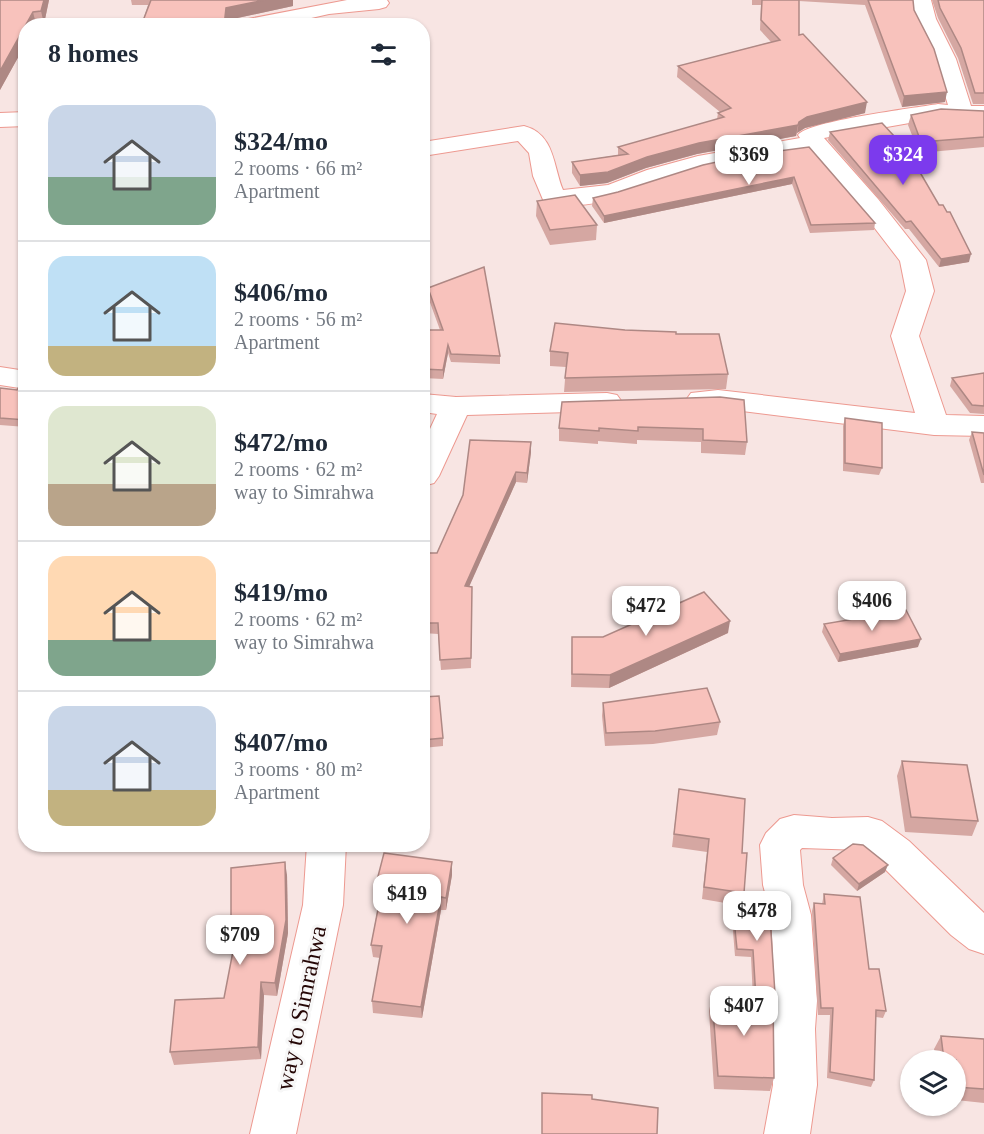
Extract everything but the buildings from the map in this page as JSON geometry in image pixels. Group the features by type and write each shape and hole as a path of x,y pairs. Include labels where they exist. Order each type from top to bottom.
{"street":[{"path":"921,0 925,19 973,112 938,111 826,130 810,135 815,144 837,165 913,260 920,291 905,336 934,425"},
{"path":"281,18 319,10 380,2 380,8 375,18"},
{"path":"0,120 18,119"},
{"path":"430,148 524,133 541,151 545,176 553,197 582,198 624,188 658,174 698,164 779,148 815,144"},
{"path":"0,376 18,379"},
{"path":"670,400 718,399 934,425 984,426"},
{"path":"430,404 456,406 634,401"},
{"path":"430,461 456,406"},
{"path":"787,1134 795,1085 793,1029 796,1001 791,915 783,885 780,845 794,831 832,834 868,833 895,853 965,922 984,936"},
{"name":"way to Simrahwa","path":"273,1134 323,905 326,852"}]}
